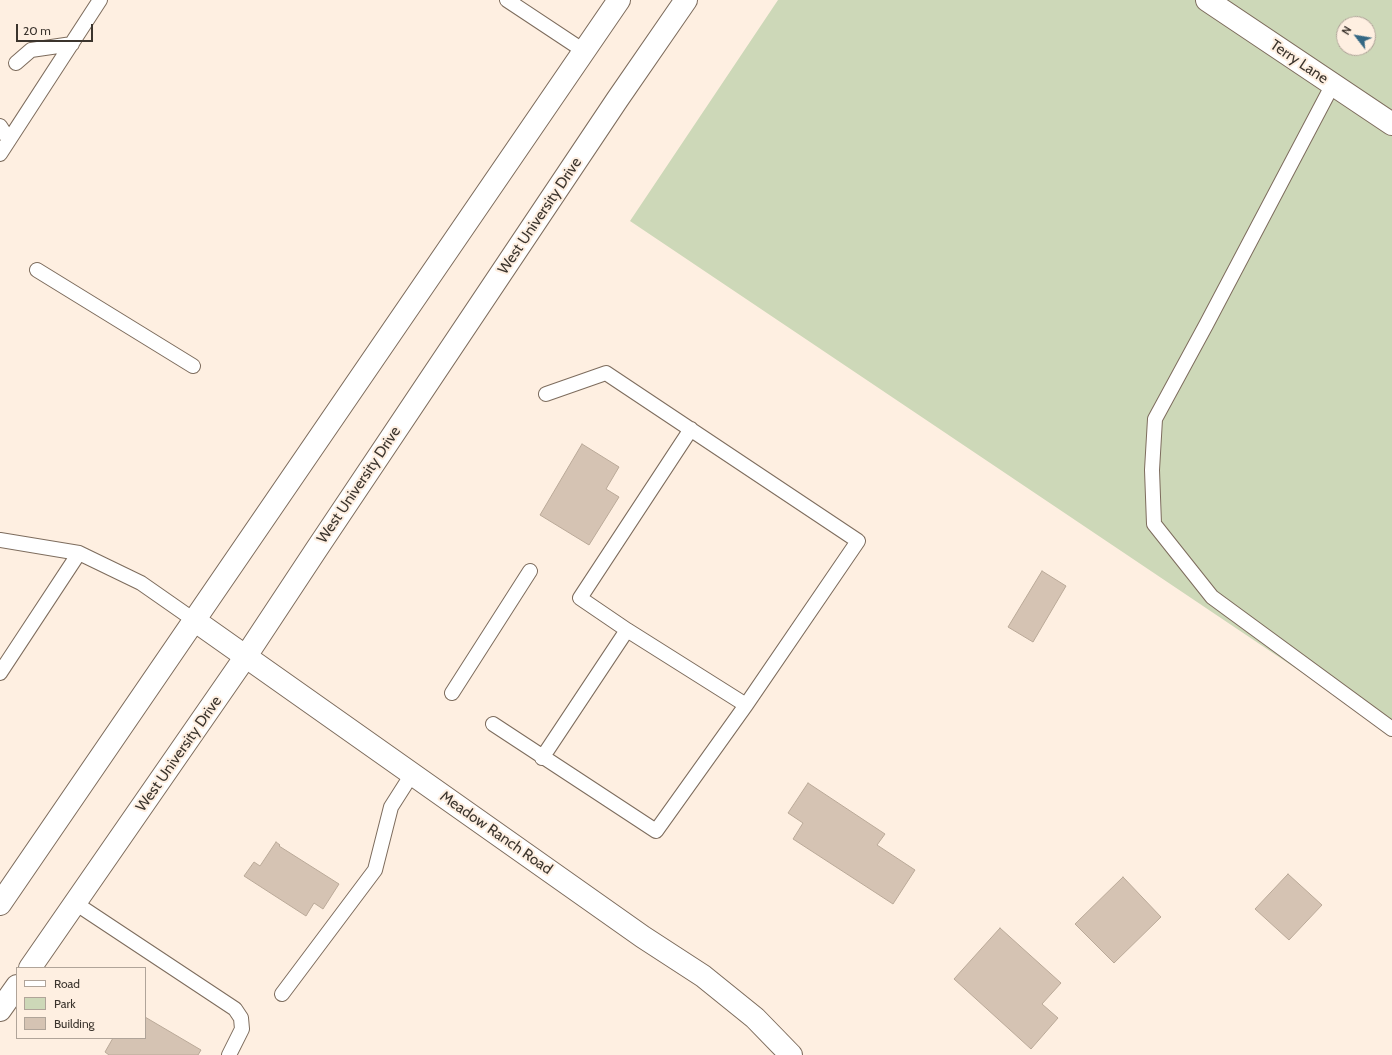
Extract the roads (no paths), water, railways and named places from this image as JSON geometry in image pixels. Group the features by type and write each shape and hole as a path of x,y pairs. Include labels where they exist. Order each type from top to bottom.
{"main road":[{"path":"0,904 619,0"},
{"name":"West University Drive","path":"31,967 246,656 617,100 686,0"},
{"name":"Terry Lane","path":"1207,0 1392,124"},
{"name":"Meadow Ranch Road","path":"194,620 643,937 703,976 755,1018 791,1055"},
{"path":"0,1010 16,987"}],"lane":[{"path":"0,154 100,0"},
{"path":"507,0 584,51"},
{"path":"16,63 31,50 72,44"},
{"path":"1333,84 1156,419 1152,470 1154,524 1212,597 1392,729"},
{"path":"0,126 9,140"},
{"path":"37,270 193,366"},
{"path":"493,724 542,758 656,831 746,705 858,541 606,373 546,394"},
{"path":"692,429 580,598 627,630 746,705"},
{"path":"0,540 79,553 141,583 194,620"},
{"path":"0,673 79,553"},
{"path":"452,693 530,571"},
{"path":"542,758 627,630"},
{"path":"282,994 375,870 391,807 412,774"},
{"path":"74,904 235,1008 241,1018 242,1030 229,1055"}]}
